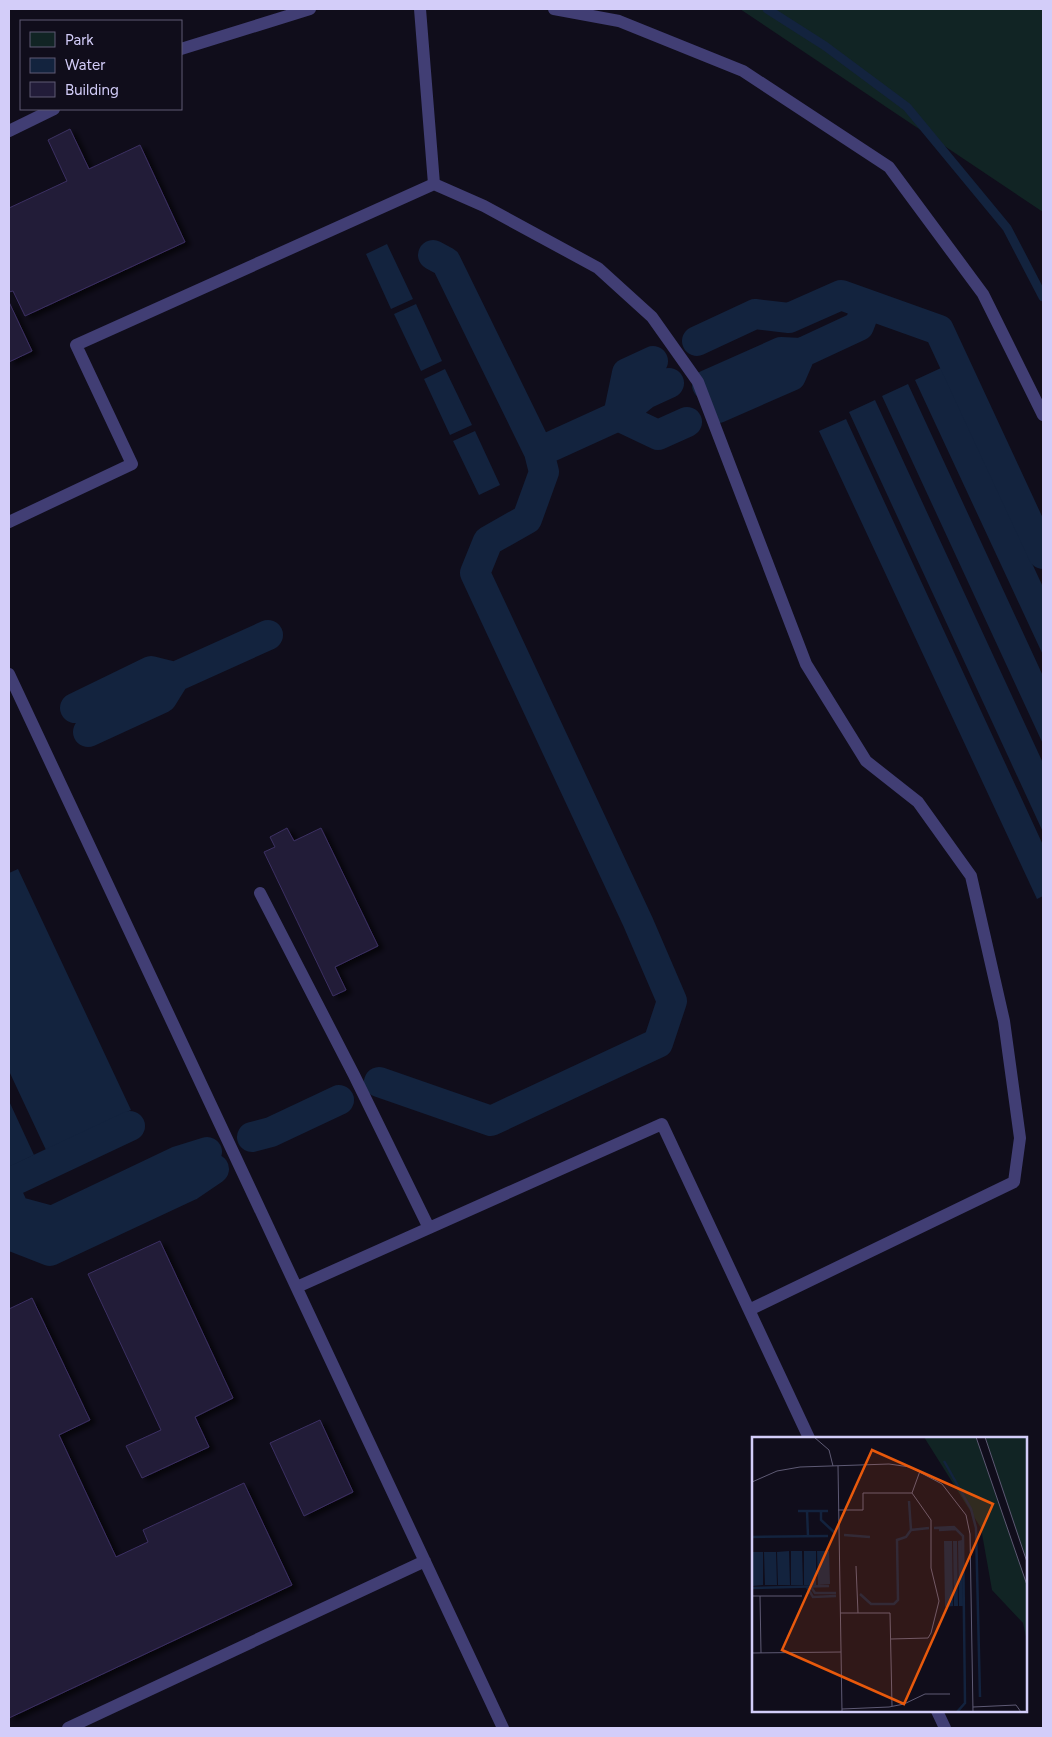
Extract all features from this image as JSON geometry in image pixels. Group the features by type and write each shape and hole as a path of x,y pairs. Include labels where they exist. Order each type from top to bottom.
{"lane":[{"path":"182,49 310,9"},
{"path":"420,9 434,184"},
{"path":"554,9 619,21 744,72 890,167 983,294 1043,415"},
{"path":"9,131 52,110"},
{"path":"9,522 132,464 76,345 434,184 484,206 598,268 652,317 698,382 806,664 866,761 918,802 971,876 1004,1021 1020,1138 1014,1182 749,1310"},
{"path":"9,674 503,1728"},
{"path":"260,893 354,1075 429,1228"},
{"path":"297,1287 662,1124 809,1437"},
{"path":"68,1728 425,1561"},
{"path":"937,1712 945,1728"}],"green space":[{"path":"740,9 1043,9 1043,212"}],"water":[{"path":"387,244 413,299 391,309 366,254"},
{"path":"416,304 442,361 421,371 394,314"},
{"path":"941,368 1043,587 1043,655 915,380"},
{"path":"445,369 472,425 450,435 424,379"},
{"path":"908,384 1043,676 1043,744 882,396"},
{"path":"875,400 1043,763 1043,832 849,412"},
{"path":"846,419 1043,845 1043,896 1037,899 819,431"},
{"path":"475,431 500,485 479,495 453,441"},
{"path":"18,869 131,1110 46,1150 9,1071 9,873"},
{"path":"9,1101 34,1155 9,1167"}],"building":[{"path":"70,129 89,169 140,145 185,242 25,316 13,291 9,292 9,208 67,181 48,140"},
{"path":"9,302 32,351 9,362"},
{"path":"287,828 294,841 321,828 378,946 335,967 346,990 333,996 264,852 275,847 270,837"},
{"path":"160,1241 233,1398 195,1417 209,1447 142,1478 126,1446 161,1430 88,1274"},
{"path":"32,1298 90,1420 59,1435 116,1557 148,1542 143,1530 244,1483 292,1585 9,1718 9,1309"},
{"path":"320,1420 353,1492 304,1516 270,1443"}],"waterway":[{"path":"767,9 825,46 907,107 1007,228 1043,297"},
{"path":"433,255 446,262 539,452"},
{"path":"697,341 755,314 789,318 841,295 939,330 1043,554"},
{"path":"707,385 781,352 801,353 859,326 867,305"},
{"path":"718,408 791,376 801,353"},
{"path":"618,416 627,373 653,361"},
{"path":"379,1082 491,1121 658,1043 672,1001 638,922 475,573 488,541 527,519 544,472 539,452 618,416 645,394 669,383"},
{"path":"618,416 658,435 687,422"},
{"path":"88,732 162,698 175,677 268,635"},
{"path":"75,708 151,671 175,677"},
{"path":"252,1137 271,1132 339,1100"},
{"path":"9,1183 130,1126"},
{"path":"9,1198 15,1211 52,1221 178,1161 207,1152"},
{"path":"9,1235 50,1251 189,1186 214,1169"}]}
